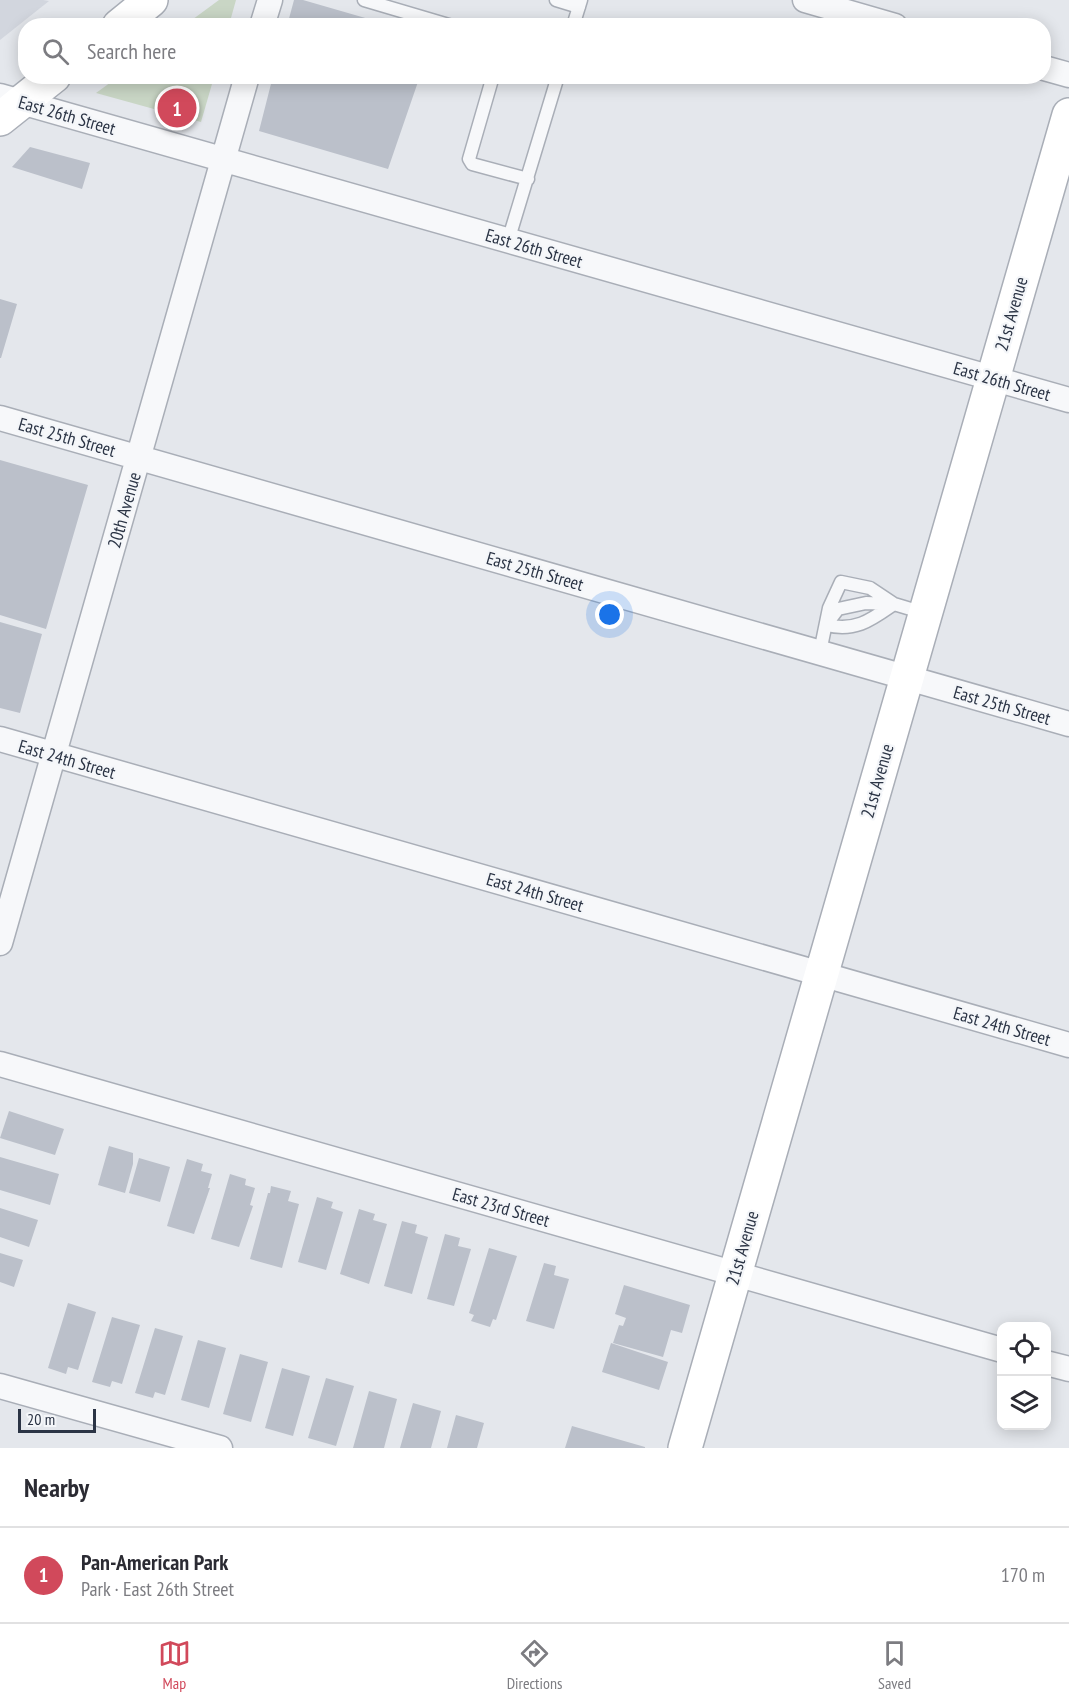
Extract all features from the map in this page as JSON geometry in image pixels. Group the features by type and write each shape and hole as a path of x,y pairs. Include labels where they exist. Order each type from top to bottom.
{"street":[{"path":"129,18 151,0"},
{"path":"264,18 270,0"},
{"path":"805,0 867,18"},
{"path":"1051,70 1069,75"},
{"path":"7,105 41,84"},
{"name":"20th Avenue","path":"0,943 246,84"},
{"name":"East 26th Street","path":"7,105 224,159 1069,400"},
{"name":"21st Avenue","path":"685,1448 1069,115"},
{"name":"East 25th Street","path":"0,418 1069,724"},
{"name":"East 24th Street","path":"0,740 1069,1046"},
{"name":"East 23rd Street","path":"0,1064 997,1349"},
{"path":"1051,1364 1069,1369"},
{"path":"0,1386 220,1448"}],"lane":[{"path":"364,0 425,18"},
{"path":"556,0 580,3 575,18"},
{"path":"491,84 469,159 472,164 528,178"},
{"path":"508,241 556,84"},
{"path":"820,652 829,608 841,582 870,588 894,604 925,614"},
{"path":"826,625 838,609 866,603 894,604"},
{"path":"826,625 842,628 870,621 894,604"}],"shaded area":[{"path":"0,0 49,1 28,18 18,18 18,26 0,40"}],"green space":[{"path":"219,0 236,0 231,18 195,18"},
{"path":"108,84 212,84 201,122 96,93"}],"building":[{"path":"294,0 303,0 365,18 289,18"},
{"path":"271,84 417,84 388,169 259,131"},
{"path":"30,147 90,163 82,189 12,167"},
{"path":"0,299 17,304 1,358 0,358"},
{"path":"0,460 88,485 46,629 0,615"},
{"path":"0,622 42,634 20,713 0,708"},
{"path":"9,1111 64,1129 55,1155 0,1138"},
{"path":"109,1146 133,1153 133,1164 125,1193 98,1185"},
{"path":"0,1157 59,1174 50,1205 0,1190"},
{"path":"139,1158 170,1167 160,1202 129,1193"},
{"path":"187,1159 203,1164 201,1171 212,1174 208,1188 210,1188 194,1234 167,1226"},
{"path":"230,1174 246,1179 245,1185 255,1188 250,1205 253,1206 239,1247 211,1239"},
{"path":"271,1186 291,1191 288,1201 299,1204 282,1268 250,1259"},
{"path":"317,1197 333,1202 331,1208 343,1212 326,1270 298,1262"},
{"path":"0,1208 38,1220 29,1247 0,1237"},
{"path":"359,1209 375,1214 373,1220 387,1224 369,1284 340,1274"},
{"path":"402,1221 417,1225 415,1233 428,1237 412,1294 384,1286"},
{"path":"445,1234 460,1238 458,1246 471,1249 454,1306 427,1299"},
{"path":"489,1248 517,1256 496,1320 493,1319 490,1327 471,1321 474,1315 469,1313"},
{"path":"0,1253 23,1260 14,1287 0,1282"},
{"path":"544,1263 556,1266 554,1275 569,1279 554,1329 526,1321"},
{"path":"624,1285 690,1305 682,1333 671,1330 663,1357 613,1343 619,1325 623,1326 626,1318 615,1314"},
{"path":"68,1303 96,1312 78,1370 68,1367 66,1374 48,1368"},
{"path":"112,1317 140,1325 122,1384 112,1381 110,1387 92,1382"},
{"path":"155,1328 183,1336 165,1395 155,1392 153,1398 135,1393"},
{"path":"198,1340 226,1348 209,1408 181,1400"},
{"path":"611,1343 668,1362 659,1390 602,1372"},
{"path":"240,1354 268,1362 251,1422 223,1414"},
{"path":"282,1368 310,1376 293,1436 265,1428"},
{"path":"326,1378 354,1386 336,1446 308,1438"},
{"path":"369,1391 397,1399 384,1448 353,1448"},
{"path":"413,1403 441,1411 431,1448 400,1448"},
{"path":"456,1415 484,1423 477,1448 447,1448"},
{"path":"572,1426 645,1447 645,1448 565,1448"}],"place":[{"name":"Pan-American Park","path":"177,108"}]}
